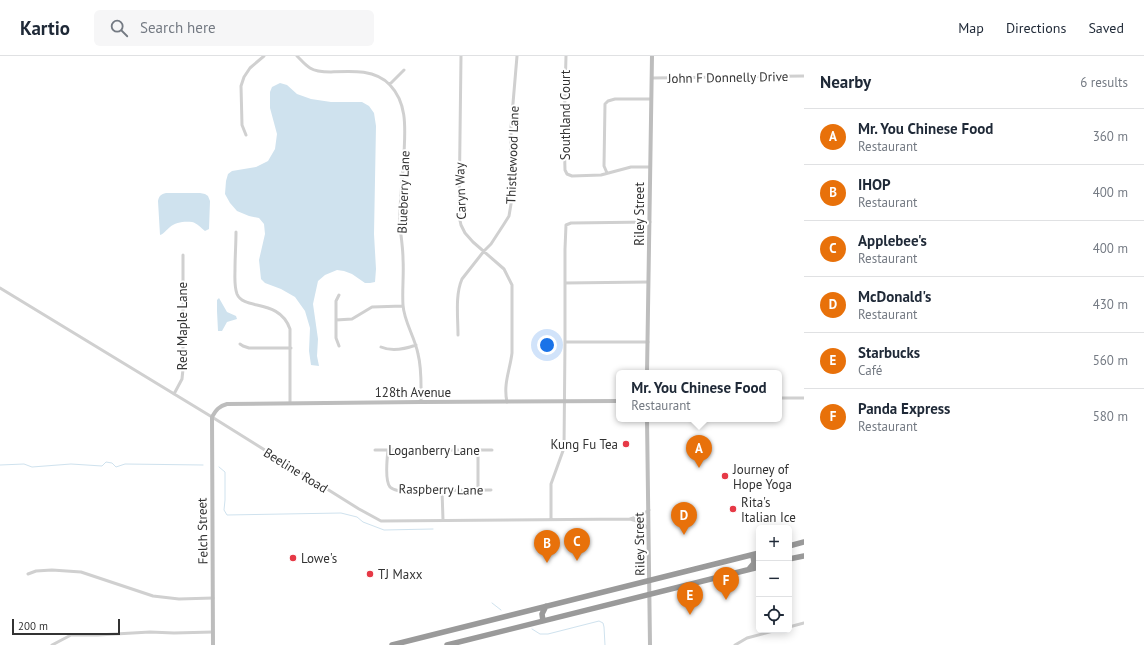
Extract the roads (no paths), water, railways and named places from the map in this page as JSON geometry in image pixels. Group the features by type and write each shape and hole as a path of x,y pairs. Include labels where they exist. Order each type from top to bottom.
{"highway":[{"path":"792,545 804,542"},
{"path":"392,645 756,554 754,563 749,569"},
{"path":"792,558 804,556"},
{"path":"447,645 756,568"},
{"path":"543,621 543,612 547,606"}],"street":[{"path":"246,135 242,125 241,86 244,77 250,68 264,56"},
{"path":"297,56 311,68 320,72 368,72 390,84 404,70"},
{"name":"Caryn Way","path":"461,56 459,216 465,233 504,269 512,284 512,353 505,388 507,402"},
{"name":"Thistlewood Lane","path":"458,335 458,296 462,279 491,244 509,216 511,204 511,127 516,56"},
{"name":"Southland Court","path":"566,56 564,132 565,170 567,174 572,176 601,175 607,173"},
{"name":"Riley Street","path":"647,370 652,56"},
{"name":"John F Donnelly Drive","path":"652,78 804,76"},
{"name":"Blueberry Lane","path":"390,84 398,96 405,116 400,227 403,257 403,306 421,364 421,402"},
{"path":"650,167 631,167 607,173 604,166 605,104 608,101 615,99 651,100"},
{"path":"551,519 551,484 564,448 566,225 571,223 650,222"},
{"path":"236,232 236,293 243,301 272,309 282,316 290,330 290,403"},
{"name":"Red Maple Lane","path":"174,394 182,379 183,369 183,255"},
{"path":"565,283 648,282"},
{"name":"Beeline Road","path":"0,288 212,417 359,509 381,521 630,519 640,516 649,510"},
{"path":"339,295 336,301 336,338 339,346"},
{"path":"336,320 352,319 372,307 403,306"},
{"path":"565,342 648,342"},
{"path":"240,344 249,348 291,348"},
{"path":"381,347 390,350 405,349 416,345"},
{"path":"782,398 804,398"},
{"name":"128th Avenue","path":"212,417 217,409 227,404 616,402"},
{"name":"Felch Street","path":"212,417 214,645"},
{"name":"Riley Street","path":"647,422 650,645"},
{"name":"Loganberry Lane","path":"375,450 492,450"},
{"name":"Raspberry Lane","path":"388,450 387,479 391,488 400,491 491,490"},
{"path":"478,450 478,490"},
{"path":"442,490 442,520"},
{"name":"Beeline Road","path":"630,519 640,522 649,529"},
{"path":"28,574 36,571 52,570 81,572 153,596 179,599 213,598"},
{"path":"792,626 804,622"},
{"path":"52,645 71,635 150,632 213,632"},
{"path":"735,645 747,638 766,633"}],"water":[{"path":"280,83 287,85 297,94 311,99 331,102 362,102 369,106 374,113 376,126 374,234 376,269 375,282 365,283 352,274 337,270 325,275 318,281 313,304 318,339 317,356 319,366 311,365 309,351 310,328 305,311 295,297 281,289 265,283 261,279 259,260 265,234 264,224 259,218 237,211 225,194 228,174 232,171 256,167 268,161 275,149 277,134 270,108 270,92 272,87"},
{"path":"166,193 200,193 208,196 210,201 209,229 205,231 197,224 183,222 172,225 160,235 158,201 160,196"},
{"path":"219,298 227,312 236,316 237,319 227,322 222,331 218,331 217,300"}],"waterway":[{"path":"0,465 24,464 32,467 71,464 102,466 106,462 112,463 116,467 125,464 203,465"},
{"path":"219,467 225,472 224,510 227,515 341,513 357,517 363,522 384,530 433,529"},
{"path":"492,603 501,610"},
{"path":"532,629 540,634 548,634 599,621 603,623 605,645"}],"place":[{"name":"Kung Fu Tea","path":"626,444"},
{"name":"Mr. You Chinese Food","path":"699,468"},
{"name":"Journey of Hope Yoga","path":"725,476"},
{"name":"Rita's Italian Ice","path":"733,509"},
{"name":"McDonald's","path":"684,535"},
{"name":"Lowe's","path":"293,558"},
{"name":"Applebee's","path":"577,561"},
{"name":"IHOP","path":"547,563"},
{"name":"TJ Maxx","path":"370,574"},
{"name":"Panda Express","path":"726,600"},
{"name":"Starbucks","path":"690,615"}]}
